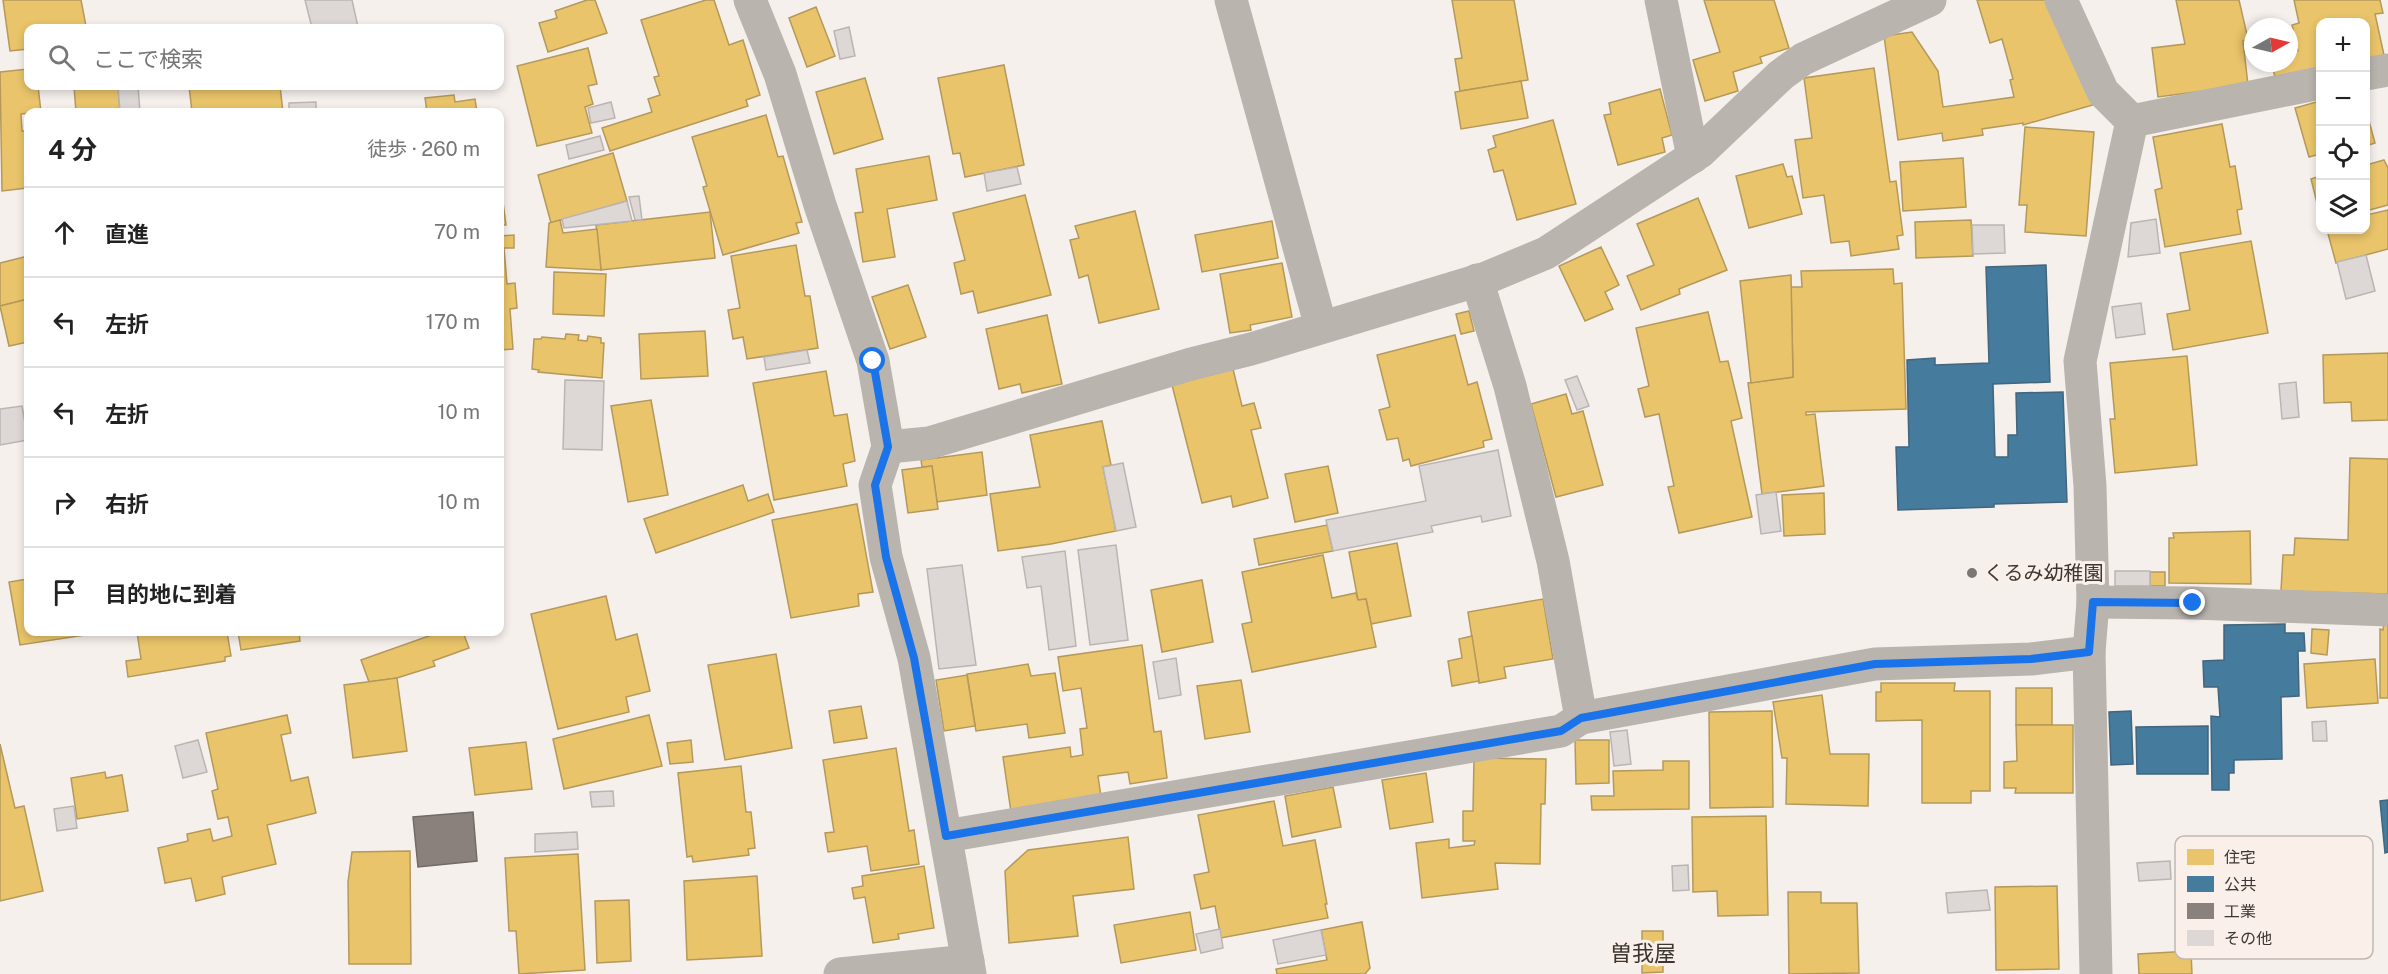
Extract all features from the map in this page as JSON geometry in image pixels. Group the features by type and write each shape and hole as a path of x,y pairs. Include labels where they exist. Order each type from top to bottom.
{"street":[{"path":"750,0 780,74 820,205 873,361 888,447 875,485 886,557 914,658 969,967 840,974"},
{"path":"1231,0 1321,327"},
{"path":"1661,0 1693,157"},
{"path":"888,447 929,443 1191,364 1251,349 1477,280 1546,253 1693,157 1781,75 1803,59 1930,0"},
{"path":"2061,0 2103,92 2132,121"},
{"path":"2370,73 2388,70"},
{"path":"2132,121 2316,84"},
{"path":"2096,974 2089,652 2093,602 2090,486 2080,361 2132,121"},
{"path":"1477,280 1510,386 1553,561 1581,718"},
{"path":"2093,602 2388,610"},
{"path":"946,836 1561,731 1581,718 1875,664 2031,659 2089,652"}],"building: 住宅":[{"path":"3,0 81,0 86,24 24,24 24,49 10,51"},
{"path":"587,0 595,0 607,33 548,52 539,23 557,18 555,11"},
{"path":"706,0 714,0 729,45 743,40 760,95 746,100 748,106 610,151 602,128 652,112 648,99 660,95 654,77 659,76 641,20"},
{"path":"1452,0 1514,0 1528,80 1460,91 1455,59 1462,58"},
{"path":"1704,0 1774,0 1789,48 1760,57 1762,63 1733,72 1738,91 1705,101 1693,60 1720,52"},
{"path":"1977,0 2058,0 2096,104 2023,125 2023,123 1982,129 1983,135 1943,141 1942,133 1898,140 1884,36 1912,32 1938,71 1943,107 2014,97 2010,80 2013,79 2002,39 1990,43"},
{"path":"2176,0 2239,0 2244,22 2244,72 2247,72 2248,85 2158,97 2152,48 2185,44"},
{"path":"2294,0 2380,0 2383,13 2375,14 2384,55 2370,58 2370,18 2316,18 2316,69 2275,78 2274,72 2298,72 2298,18"},
{"path":"816,7 835,56 807,67 789,18"},
{"path":"588,48 597,84 588,86 593,104 585,107 592,133 537,146 517,66"},
{"path":"1004,65 1024,165 965,177 960,153 953,154 938,78"},
{"path":"1874,68 1890,182 1896,181 1903,235 1897,236 1899,249 1851,256 1849,241 1831,243 1824,195 1803,198 1795,140 1812,138 1804,78"},
{"path":"24,69 24,90 38,90 41,108 24,108 24,114 21,114 22,131 24,131 24,188 2,191 0,72"},
{"path":"865,78 883,139 834,154 816,92"},
{"path":"1521,81 1528,118 1461,129 1455,92"},
{"path":"1660,89 1672,135 1662,138 1665,152 1618,165 1604,115 1611,114 1609,103"},
{"path":"74,90 118,90 120,108 76,108"},
{"path":"189,90 280,90 283,108 192,108"},
{"path":"454,95 455,102 475,99 476,108 426,108 425,98"},
{"path":"2316,102 2316,155 2309,157 2295,108"},
{"path":"766,115 778,157 783,156 802,222 796,223 799,233 723,255 703,187 707,186 692,137"},
{"path":"1553,120 1576,204 1517,220 1503,170 1494,172 1488,150 1496,147 1493,136"},
{"path":"2222,124 2230,167 2235,166 2242,209 2237,210 2241,234 2165,247 2155,190 2162,188 2153,137"},
{"path":"2370,125 2375,143 2370,145"},
{"path":"2025,127 2094,132 2086,236 2025,232 2027,205 2019,205"},
{"path":"613,153 627,201 551,223 538,175"},
{"path":"929,156 937,200 887,209 895,257 863,262 855,213 863,212 856,169"},
{"path":"1963,158 1966,207 1903,211 1900,162"},
{"path":"2384,160 2388,168 2388,205 2370,210 2370,180 2370,164"},
{"path":"1783,164 1787,177 1792,176 1802,214 1749,228 1736,176"},
{"path":"2316,177 2316,199 2311,179"},
{"path":"1025,195 1051,295 978,313 973,291 961,294 954,263 965,260 953,213"},
{"path":"1698,198 1727,270 1679,289 1680,294 1641,310 1627,276 1654,265 1637,224"},
{"path":"2388,210 2388,249 2336,263 2328,234 2370,234 2370,214"},
{"path":"1135,211 1159,309 1099,323 1088,275 1079,278 1070,240 1079,238 1075,226"},
{"path":"710,212 715,258 601,270 596,225"},
{"path":"560,220 563,233 597,229 601,270 546,267 549,223"},
{"path":"1971,220 1973,256 1916,258 1915,222"},
{"path":"1272,221 1278,258 1202,272 1195,235"},
{"path":"514,235 514,248 504,248 504,236"},
{"path":"2251,241 2268,333 2173,350 2167,314 2190,310 2180,253"},
{"path":"796,245 805,296 810,296 818,348 747,359 743,337 733,339 728,310 740,308 731,256"},
{"path":"1601,247 1619,285 1605,292 1613,309 1585,321 1559,266"},
{"path":"504,248 507,284 515,283 517,308 510,309 513,349 504,350"},
{"path":"24,257 24,300 0,306 0,263"},
{"path":"1282,263 1292,317 1250,325 1251,330 1230,333 1220,274"},
{"path":"1893,269 1894,284 1902,283 1906,409 1806,412 1806,415 1815,414 1824,486 1762,494 1748,383 1793,377 1791,287 1802,287 1801,271"},
{"path":"554,272 606,274 604,316 553,314"},
{"path":"1791,275 1793,377 1751,383 1740,281"},
{"path":"908,285 926,337 890,349 872,297"},
{"path":"24,300 24,343 9,346 0,306"},
{"path":"1469,311 1474,331 1461,334 1456,314"},
{"path":"1708,312 1720,362 1728,361 1742,418 1731,421 1752,517 1679,533 1668,487 1674,486 1659,414 1645,417 1638,389 1649,386 1636,328"},
{"path":"1047,315 1062,384 1022,393 1020,384 999,389 986,329"},
{"path":"705,331 708,376 641,379 639,334"},
{"path":"566,334 579,335 578,340 587,341 588,336 601,338 601,343 604,343 602,378 538,372 539,370 532,369 534,339 542,337 565,339"},
{"path":"1455,335 1468,385 1477,382 1492,439 1483,441 1484,447 1411,466 1409,459 1403,461 1398,438 1387,440 1379,410 1390,407 1377,355"},
{"path":"2388,353 2388,420 2352,421 2351,402 2324,403 2323,355"},
{"path":"2187,356 2197,465 2115,473 2110,419 2115,419 2110,363"},
{"path":"1233,369 1242,406 1254,403 1261,428 1251,430 1268,498 1233,507 1231,496 1202,503 1172,385"},
{"path":"826,371 834,416 847,414 855,461 843,464 847,486 774,500 753,383"},
{"path":"1566,394 1572,414 1583,411 1603,485 1556,497 1531,404"},
{"path":"651,400 668,495 628,502 611,406"},
{"path":"1102,421 1111,465 1103,467 1116,531 1051,544 998,551 990,494 1040,487 1030,435"},
{"path":"982,452 987,495 937,502 932,466 922,467 921,460"},
{"path":"2350,458 2388,459 2388,594 2281,591 2283,555 2294,555 2295,538 2348,540"},
{"path":"932,466 938,509 908,513 902,470"},
{"path":"1328,466 1338,513 1295,522 1285,474"},
{"path":"743,485 748,501 768,494 774,512 656,553 644,519"},
{"path":"1824,493 1825,534 1784,536 1782,495"},
{"path":"857,504 873,592 858,594 859,606 791,618 772,520"},
{"path":"1327,525 1333,551 1259,565 1254,539"},
{"path":"2250,531 2251,584 2169,583 2169,538 2174,538 2173,533"},
{"path":"1397,543 1411,616 1371,624 1366,599 1358,600 1349,552"},
{"path":"1323,555 1332,598 1356,593 1358,600 1366,599 1376,647 1252,672 1242,624 1252,622 1242,572"},
{"path":"2150,572 2165,572 2165,586 2150,586"},
{"path":"24,580 24,636 79,636 20,645 9,582"},
{"path":"1202,580 1213,642 1162,652 1151,590"},
{"path":"606,596 616,640 637,634 650,691 626,697 629,712 558,729 531,614"},
{"path":"1543,599 1553,659 1504,667 1506,678 1479,683 1468,612"},
{"path":"2384,622 2388,622 2388,698 2380,698 2380,629 2383,630"},
{"path":"2312,629 2329,630 2327,655 2311,653"},
{"path":"138,636 228,636 231,656 225,657 225,661 128,677 126,661 141,659"},
{"path":"239,636 299,636 300,641 241,650"},
{"path":"429,636 464,636 469,648 433,661 435,666 397,678 369,682 361,660"},
{"path":"1472,636 1479,681 1452,686 1448,661 1462,658 1459,639"},
{"path":"1142,645 1154,732 1161,731 1167,778 1130,784 1128,772 1098,776 1101,797 1011,812 1003,757 1070,747 1071,757 1083,755 1080,729 1087,728 1081,688 1063,691 1058,657"},
{"path":"776,654 792,748 725,760 708,665"},
{"path":"2375,659 2378,703 2307,708 2304,664"},
{"path":"1028,664 1031,676 1055,673 1065,733 1029,738 1027,724 976,731 967,674"},
{"path":"967,675 975,726 944,731 936,680"},
{"path":"397,678 407,751 353,758 344,685"},
{"path":"1241,680 1250,732 1205,739 1197,686"},
{"path":"1881,683 1955,683 1954,691 1990,691 1990,791 1971,791 1971,803 1922,803 1922,720 1876,721 1876,692 1881,692"},
{"path":"2016,688 2052,688 2052,725 2016,725"},
{"path":"1822,695 1830,754 1869,754 1868,806 1786,804 1787,758 1782,758 1773,702"},
{"path":"861,706 867,738 834,743 829,711"},
{"path":"1772,711 1773,807 1710,808 1709,712"},
{"path":"287,715 291,733 281,735 291,781 308,777 316,813 267,825 276,864 222,877 225,894 196,901 191,878 165,883 158,848 188,841 187,834 210,829 213,841 232,836 228,817 218,819 212,791 218,789 206,733"},
{"path":"649,715 662,766 564,789 553,739"},
{"path":"2016,725 2073,725 2073,793 2015,793 2016,788 2004,788 2004,762 2017,761"},
{"path":"691,740 693,762 670,764 667,743"},
{"path":"1575,740 1609,740 1609,783 1576,784"},
{"path":"526,742 532,789 475,795 469,748"},
{"path":"0,744 15,808 24,806 43,891 0,901"},
{"path":"896,748 909,831 914,830 919,864 871,871 867,846 828,852 825,833 834,832 823,760"},
{"path":"1474,758 1546,759 1545,804 1541,804 1540,864 1495,863 1498,889 1422,898 1416,843 1449,839 1449,848 1474,845 1475,841 1463,841 1463,811 1473,811"},
{"path":"1663,761 1689,761 1689,809 1592,810 1591,796 1614,796 1613,771 1663,770"},
{"path":"741,766 746,812 751,812 755,848 748,849 749,855 693,862 692,856 687,857 678,773"},
{"path":"105,772 106,778 122,775 128,811 77,819 71,778"},
{"path":"1426,773 1433,822 1390,829 1382,780"},
{"path":"1333,787 1341,827 1292,837 1285,796"},
{"path":"1274,801 1283,846 1315,840 1328,918 1221,938 1215,906 1201,909 1194,875 1209,872 1198,815"},
{"path":"1766,816 1768,915 1718,916 1717,891 1693,892 1692,817"},
{"path":"1128,837 1134,889 1073,896 1078,936 1009,943 1005,871 1028,850"},
{"path":"410,851 411,964 349,964 348,882 352,852"},
{"path":"578,854 585,970 519,974 516,931 509,931 505,858"},
{"path":"924,866 934,928 898,934 899,939 873,943 865,897 854,899 852,888 863,886 862,876"},
{"path":"757,876 762,956 687,960 684,881"},
{"path":"2057,886 2059,969 1996,970 1995,887"},
{"path":"1788,892 1821,892 1821,903 1857,903 1859,973 1789,974"},
{"path":"629,900 631,961 597,963 595,901"},
{"path":"1190,912 1196,950 1121,963 1114,925"},
{"path":"1362,922 1370,968 1365,974 1277,974 1276,969 1327,960 1321,930"},
{"path":"1642,931 1663,931 1663,972 1642,973"},
{"path":"2175,952 2175,959 2191,959 2192,974 2139,974 2138,954"}],"building: 公共":[{"path":"2046,265 2050,382 1993,384 1995,457 2008,457 2008,435 2017,435 2016,393 2063,392 2067,502 1898,510 1896,447 1909,447 1907,360 1935,358 1935,365 1989,363 1986,267"},
{"path":"2285,624 2285,633 2304,633 2305,651 2298,651 2299,696 2281,697 2282,759 2234,760 2234,773 2229,773 2229,790 2212,790 2211,716 2220,717 2218,687 2204,687 2203,661 2224,660 2224,625"},
{"path":"2131,711 2133,764 2111,765 2109,712"},
{"path":"2208,726 2208,774 2137,774 2136,727"},
{"path":"2388,800 2388,852 2385,853 2380,801"}],"building: 工業":[{"path":"473,812 477,861 418,867 413,817"}],"building: その他":[{"path":"305,0 352,0 357,24 311,24"},
{"path":"849,27 855,56 840,59 834,31"},
{"path":"118,90 138,90 140,108 120,108"},
{"path":"316,102 316,108 289,108 289,103"},
{"path":"611,102 615,118 591,123 588,108"},
{"path":"600,136 604,150 569,159 566,145"},
{"path":"1017,167 1021,184 987,191 984,173"},
{"path":"639,196 642,220 635,220 629,197"},
{"path":"627,201 632,221 564,228 562,219"},
{"path":"2156,219 2160,253 2128,257 2131,223"},
{"path":"1972,225 2004,225 2005,253 1973,254"},
{"path":"2366,255 2375,291 2346,299 2337,262"},
{"path":"2141,303 2145,334 2116,338 2112,307"},
{"path":"807,350 810,363 766,370 764,357"},
{"path":"1577,376 1589,406 1577,410 1565,380"},
{"path":"565,380 604,381 602,450 563,449"},
{"path":"2296,382 2299,417 2282,419 2279,384"},
{"path":"22,406 24,441 0,445 0,409"},
{"path":"1498,450 1511,516 1482,522 1481,516 1431,526 1433,532 1333,551 1326,520 1426,501 1419,466"},
{"path":"1123,463 1136,527 1116,531 1103,467"},
{"path":"1776,492 1781,531 1761,534 1756,495"},
{"path":"1116,545 1128,640 1090,645 1078,550"},
{"path":"1065,551 1076,646 1049,650 1041,586 1027,588 1022,557"},
{"path":"962,565 976,665 939,669 927,569"},
{"path":"2115,571 2150,571 2150,586 2115,586"},
{"path":"1176,658 1181,695 1159,699 1153,662"},
{"path":"2326,721 2327,741 2313,741 2312,722"},
{"path":"1627,730 1631,764 1614,766 1610,732"},
{"path":"198,740 207,772 183,778 175,746"},
{"path":"613,791 614,806 592,807 590,792"},
{"path":"74,806 77,828 57,831 54,809"},
{"path":"577,832 578,849 535,852 535,834"},
{"path":"2170,861 2171,879 2139,881 2137,863"},
{"path":"1688,865 1689,890 1673,891 1672,866"},
{"path":"1987,890 1990,910 1948,913 1946,893"},
{"path":"1220,929 1223,948 1201,953 1196,934"},
{"path":"1321,930 1326,955 1278,964 1273,940"}],"place":[{"name":"くるみ幼稚園","path":"1972,573"}],"district":[{"name":"曽我屋","path":"1643,953"}],"route":[{"path":"873,361 888,447 875,485 886,557 914,658 946,836 1561,731 1581,718 1875,664 2031,659 2089,652 2093,602 2193,603"}]}
